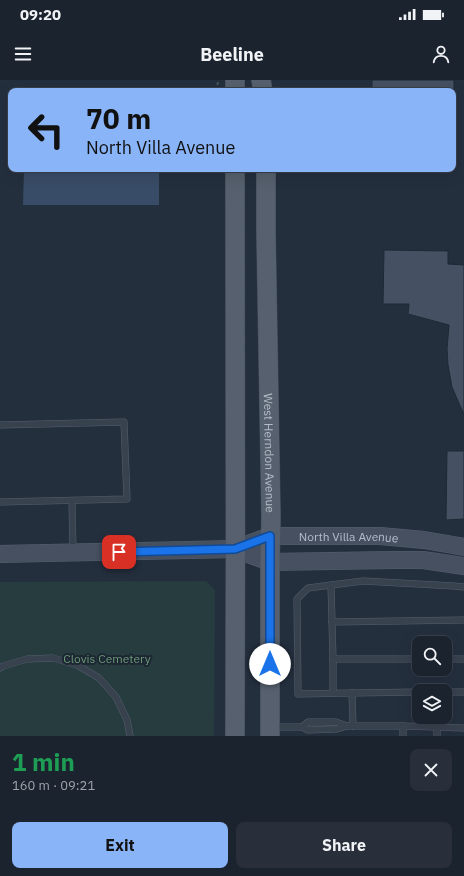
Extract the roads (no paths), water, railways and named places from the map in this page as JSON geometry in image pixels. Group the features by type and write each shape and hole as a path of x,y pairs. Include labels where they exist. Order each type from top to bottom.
{"main road":[{"path":"235,172 235,736"},
{"name":"West Herndon Avenue","path":"266,172 270,536 270,731"},
{"name":"North Villa Avenue","path":"0,554 235,549 270,536 380,536 424,540 464,547"},
{"name":"North Villa Avenue","path":"235,549 270,562 423,560 464,566"}],"lane":[{"path":"0,425 124,422 126,499 0,502"},
{"path":"72,501 73,553"},
{"path":"412,692 298,694 297,599 308,588 364,581 464,587"},
{"path":"331,586 333,694"},
{"path":"332,622 464,620"},
{"path":"0,668 27,659 53,658 77,665 99,678 116,697 127,720 130,736"},
{"path":"452,659 464,658"},
{"path":"333,659 412,659"},
{"path":"452,692 464,692"},
{"path":"350,726 352,694"},
{"path":"270,731 302,727 308,730 337,729 350,726 464,728"},
{"path":"403,726 403,736"},
{"path":"437,727 437,736"}],"water":[{"path":"24,172 159,172 159,205 23,205"}],"park label":[{"name":"Clovis Cemetery","path":"107,658"}]}
